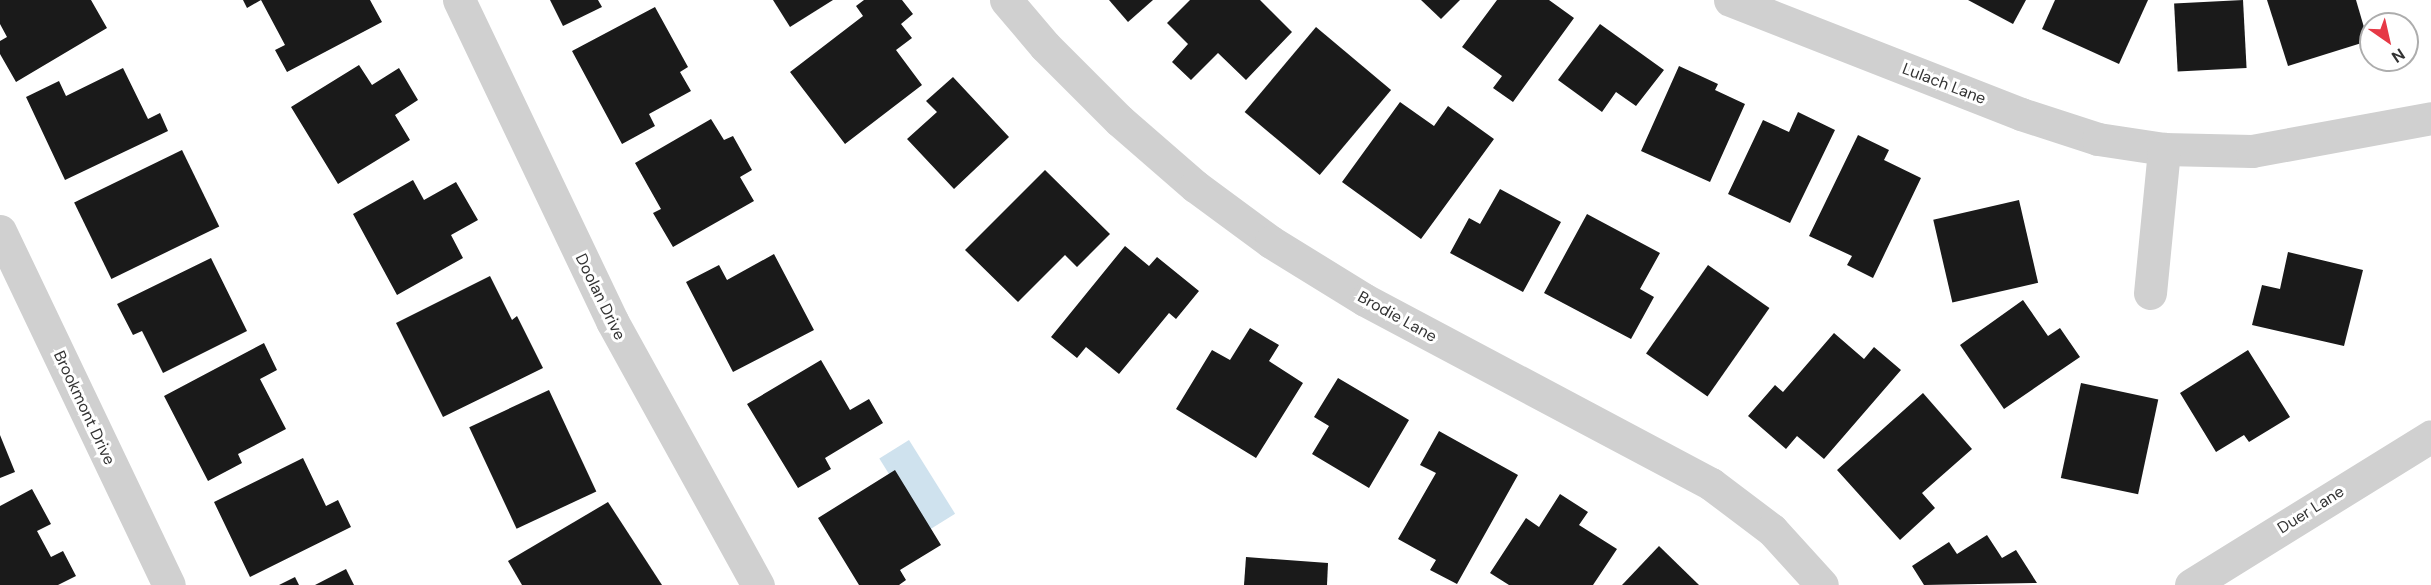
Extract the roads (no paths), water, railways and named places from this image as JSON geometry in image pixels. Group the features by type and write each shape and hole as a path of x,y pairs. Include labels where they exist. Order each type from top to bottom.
{"street":[{"name":"Doolan Drive","path":"459,0 612,321 758,585"},
{"name":"Brodie Lane","path":"1006,0 1045,46 1119,120 1195,186 1271,242 1365,300 1711,484 1772,530 1822,585"},
{"name":"Lulach Lane","path":"1730,0 2021,114 2098,139 2164,149 2252,151 2431,117"},
{"path":"2150,293 2164,149"},
{"name":"Brookmont Drive","path":"0,231 169,585"},
{"name":"Duer Lane","path":"2191,585 2431,436"}],"water":[{"path":"909,440 955,514 925,532 879,459"}]}
